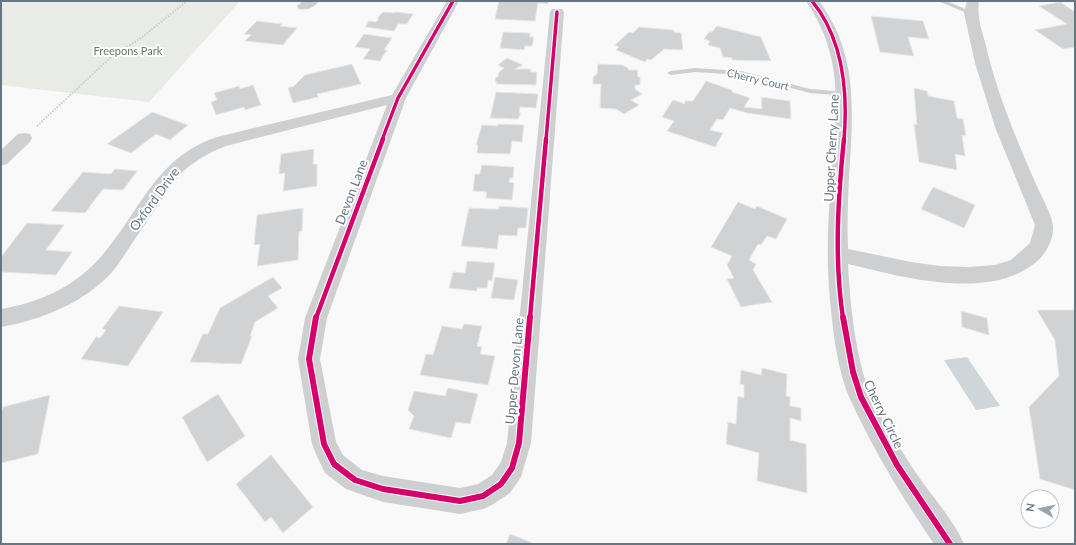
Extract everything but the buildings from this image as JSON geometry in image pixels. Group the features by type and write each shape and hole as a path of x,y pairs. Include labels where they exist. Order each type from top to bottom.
{"street":[{"name":"Devon Lane","path":"316,402 309,359 316,318 398,98 453,1"},
{"name":"Upper Cherry Lane","path":"812,1 826,22 834,43 841,65 846,94 844,145 839,197 837,254"},
{"path":"837,254 918,272 949,276 997,273 1018,265 1034,254 1042,239 1044,225 1003,127 982,63 972,7"},
{"name":"Upper Devon Lane","path":"316,402 324,444 334,464 355,480 383,489 460,501 483,496 501,484 512,468 519,443 557,12"},
{"name":"Oxford Drive","path":"1,318 10,317 44,307 77,289 92,278 114,254 172,172 183,161 197,152 221,142 398,98"},
{"path":"1,160 24,138"},
{"name":"Cherry Circle","path":"837,254 845,332 856,387 881,439 923,506 950,544"}],"lane":[{"path":"941,1 972,7"},
{"name":"Cherry Court","path":"671,72 695,70 741,73 810,91 846,94"}],"path":[{"path":"24,138 110,58 141,38 187,1"}],"green space":[{"name":"Freepons Park","path":"1,1 240,1 149,102 1,85"}],"shaded area":[{"path":"967,357 1000,406 976,410 944,360"}],"cycle path":[{"path":"453,1 398,98 316,318 309,359 324,444 334,464 355,480 383,489 460,501 483,496 501,484 512,468 519,443 557,12"},
{"path":"812,1 820,12 830,33 843,75 845,116 840,177 838,266 842,315 854,379 857,389 897,465 950,544"}]}
